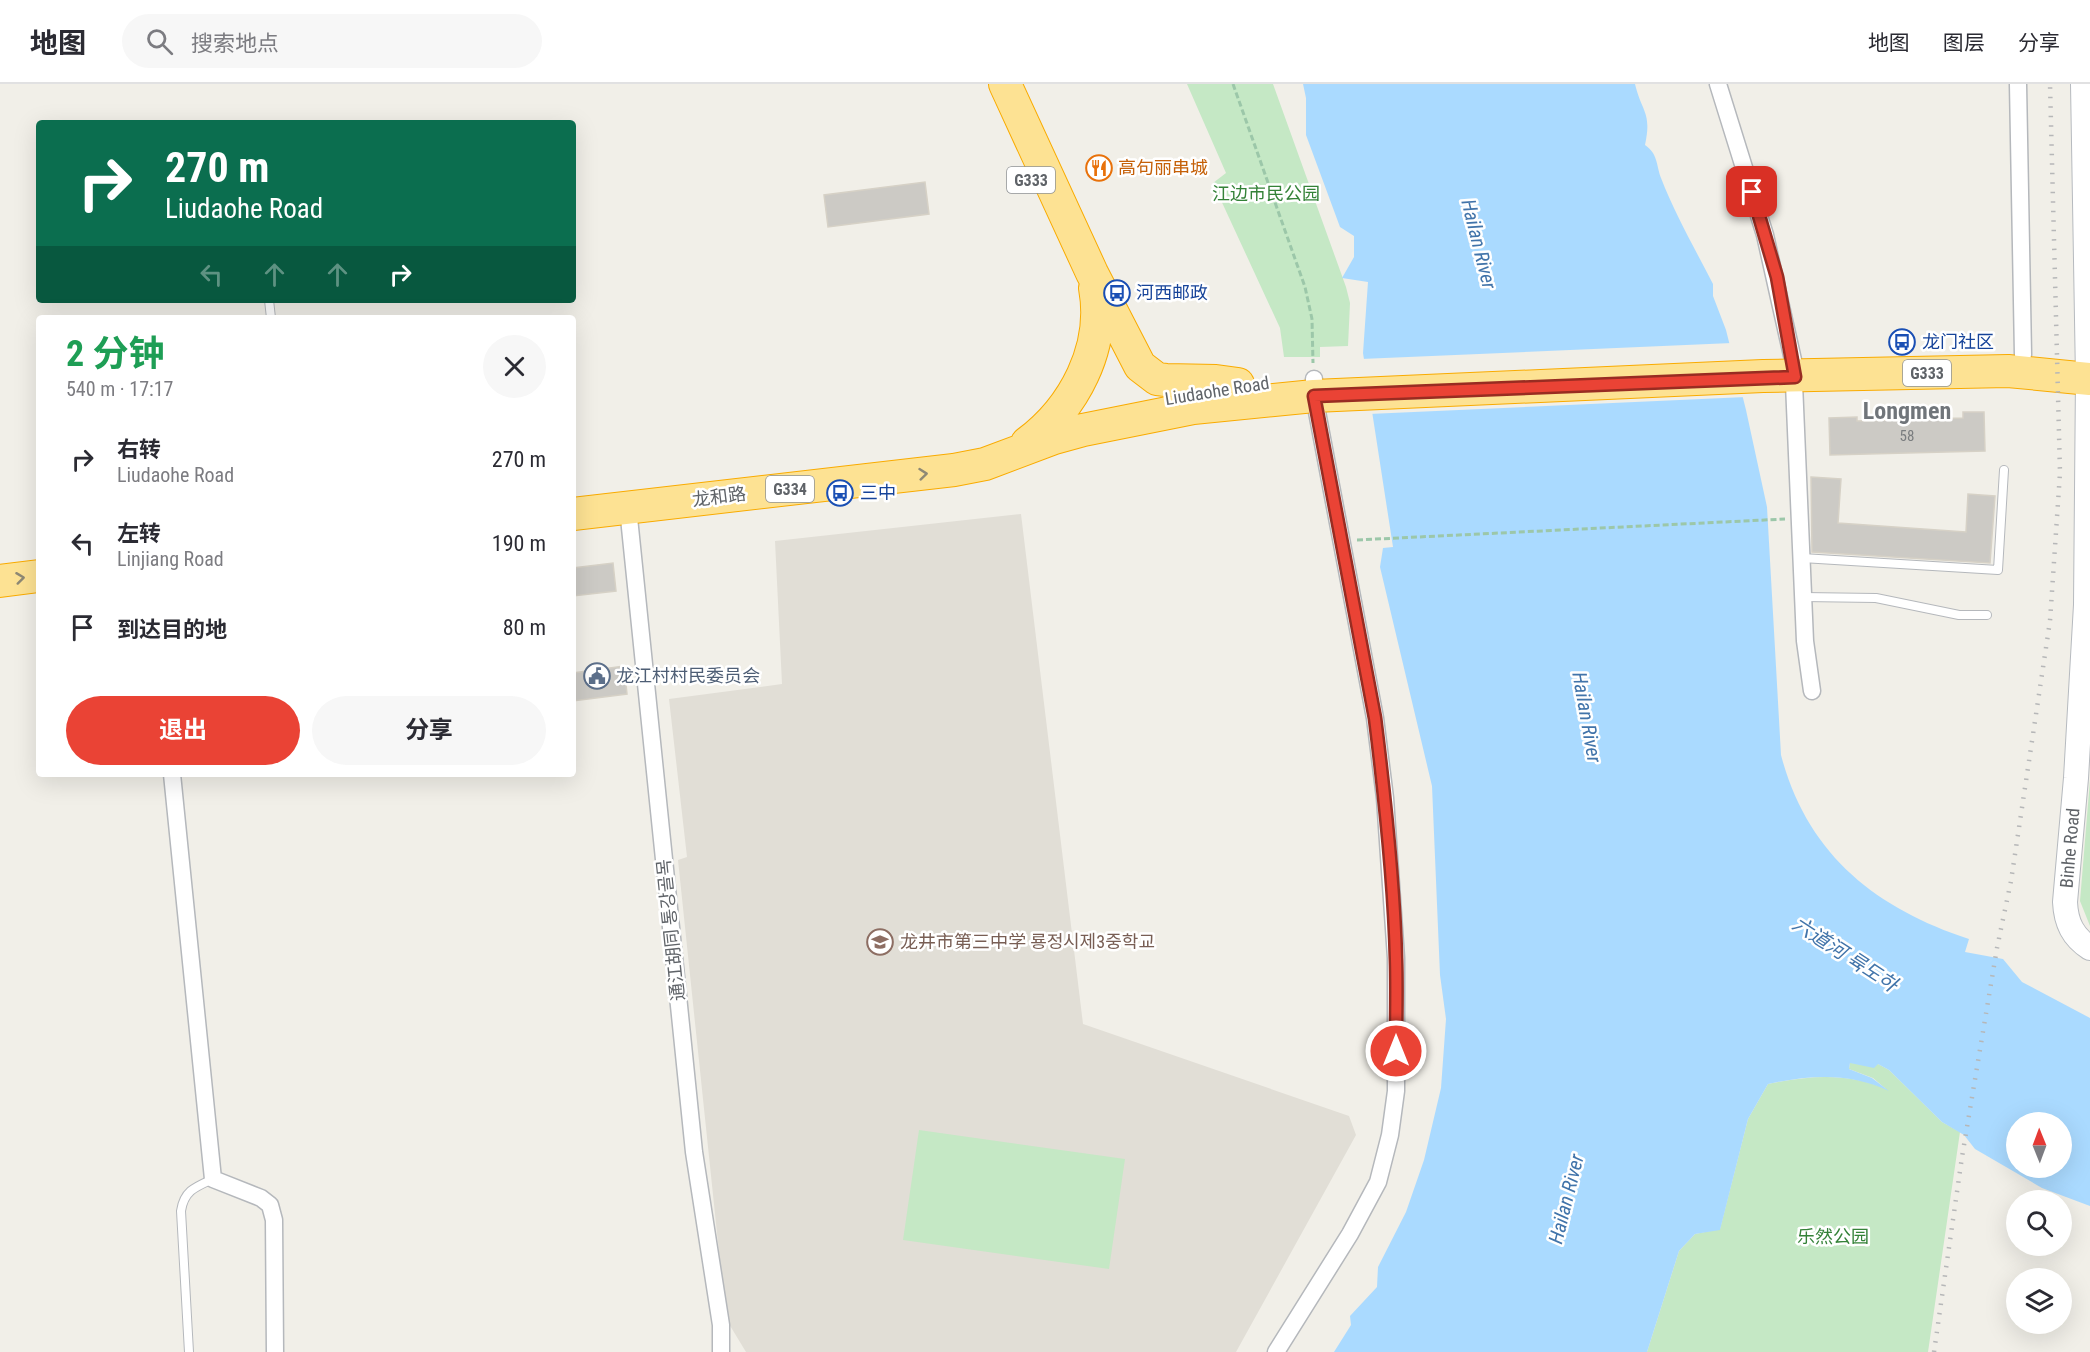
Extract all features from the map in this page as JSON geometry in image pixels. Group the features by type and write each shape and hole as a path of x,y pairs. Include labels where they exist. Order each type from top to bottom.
{"highway":[{"name":"G333","path":"986,84 1061,243 1083,275"},
{"name":"G333","path":"1005,84 1083,275"},
{"name":"G334","path":"1002,448 1048,425 1078,386 1091,354 1097,328 1096,293 1083,275"},
{"name":"G334","path":"1002,448 1048,395 1064,369 1074,339 1083,275"},
{"path":"1083,275 1133,356 1149,374 1166,380 1238,384"},
{"path":"1097,328 1134,380 1159,399 1193,408"},
{"name":"Liudaohe Road","path":"1794,368 2024,356 2089,370"},
{"name":"Liudaohe Road","path":"1048,425 1159,399 1217,392 1238,384 1325,387 1762,368 2089,370"},
{"name":"Liudaohe Road","path":"1002,448 1193,408 1325,387"},
{"name":"龙和路","path":"576,493 956,449 1002,448"},
{"name":"龙和路","path":"576,514 930,474 970,467 1002,448"},
{"path":"0,559 36,554"},
{"path":"0,581 36,576"}],"street":[{"path":"1718,84 1766,235 1794,368 1805,641 1812,691"},
{"path":"2018,84 2024,356"},
{"name":"Binhe Road","path":"2083,84 2089,370 2086,605 2076,778 2065,902 2066,914 2073,933 2090,948"},
{"path":"1276,1352 1350,1234 1378,1182 1390,1135 1396,1091 1396,958 1385,798 1375,718 1341,541 1325,387"},
{"name":"通江胡同 통강골목","path":"628,508 694,1152 721,1325 721,1352"},
{"path":"172,777 213,1179 261,1198 270,1205 274,1220 275,1352"}],"lane":[{"path":"1802,558 1998,570 2004,470"},
{"path":"1803,597 1876,598 1959,615 1987,615"},
{"path":"189,1352 181,1211 183,1199 189,1191 213,1179"}],"path":[{"path":"1233,84 1307,294 1325,387"},
{"path":"1341,541 1771,519"}],"shaded area":[{"name":"龙井市第三中学 룡정시제3중학교","path":"1021,514 1083,1024 1349,1116 1356,1135 1236,1352 746,1352 726,1319 678,860 687,857 669,699 782,684 775,541"}],"green space":[{"name":"江边市民公园","path":"1187,84 1273,84 1346,287 1350,303 1348,346 1320,347 1320,357 1284,357 1280,328 1213,183 1226,173"},
{"path":"2090,780 2090,926 2080,901"},
{"name":"乐然公园","path":"1850,1063 1878,1064 1889,1070 1942,1122 1960,1132 1928,1352 1647,1352 1679,1251 1695,1234 1720,1229 1748,1119 1768,1084 1827,1077 1857,1080 1886,1089 1873,1078 1849,1069"},
{"path":"919,1130 1125,1159 1109,1269 903,1240"}],"water":[{"path":"1303,84 1635,84 1647,119 1645,145 1654,156 1672,205 1713,284 1713,296 1726,330 1746,410 1767,507 1781,755 1793,790 1808,821 1827,849 1849,872 1875,893 1904,911 1969,939 1965,952 2003,959 2022,982 2090,1018 2090,1206 2072,1199 2072,1190 2047,1190 2025,1178 2072,1178 2072,1112 2006,1112 2006,1167 1975,1149 1964,1135 1942,1122 1889,1070 1878,1064 1874,1068 1850,1063 1849,1069 1872,1078 1889,1091 1859,1081 1829,1077 1768,1084 1748,1119 1720,1230 1695,1234 1679,1251 1647,1352 1334,1352 1351,1325 1350,1316 1377,1287 1378,1267 1406,1212 1424,1160 1441,1088 1446,1019 1440,975 1432,786 1380,567 1383,548 1393,547 1363,353 1368,282 1342,278 1354,257 1354,236 1340,227 1306,135 1306,98"}],"pier":[{"path":"1732,343 1746,397 1369,414 1361,359"}],"building":[{"path":"925,182 929,214 828,227 824,195"},
{"path":"1963,412 1984,412 1985,451 1830,455 1829,418 1857,417 1857,421 1963,418"},
{"path":"1811,477 1841,479 1838,523 1966,532 1968,494 1995,496 1990,563 1812,552"},
{"path":"613,563 616,591 576,596 576,568"},
{"path":"624,666 627,694 576,701 576,673"}],"railway":[{"path":"1934,1352 1962,1157 1997,948 2011,881 2050,621 2060,473 2050,84"}],"place":[{"name":"高句丽串城","path":"1099,168"},
{"name":"河西邮政","path":"1117,293"},
{"name":"龙门社区","path":"1902,342"},
{"name":"三中","path":"840,493"},
{"name":"龙江村村民委员会","path":"597,676"},
{"name":"龙井市第三中学 룡정시제3중학교","path":"880,942"}],"district":[{"name":"Longmen","path":"1907,411"}],"route":[{"path":"1396,1051 1396,958 1385,798 1375,718 1314,396 1763,376 1795,377 1777,277 1752,192"}],"water label":[{"name":"Hailan River","path":"1479,244"},
{"name":"Hailan River","path":"1587,717"},
{"name":"六道河 륙도하","path":"1845,954"},
{"name":"Hailan River","path":"1566,1199"}]}
